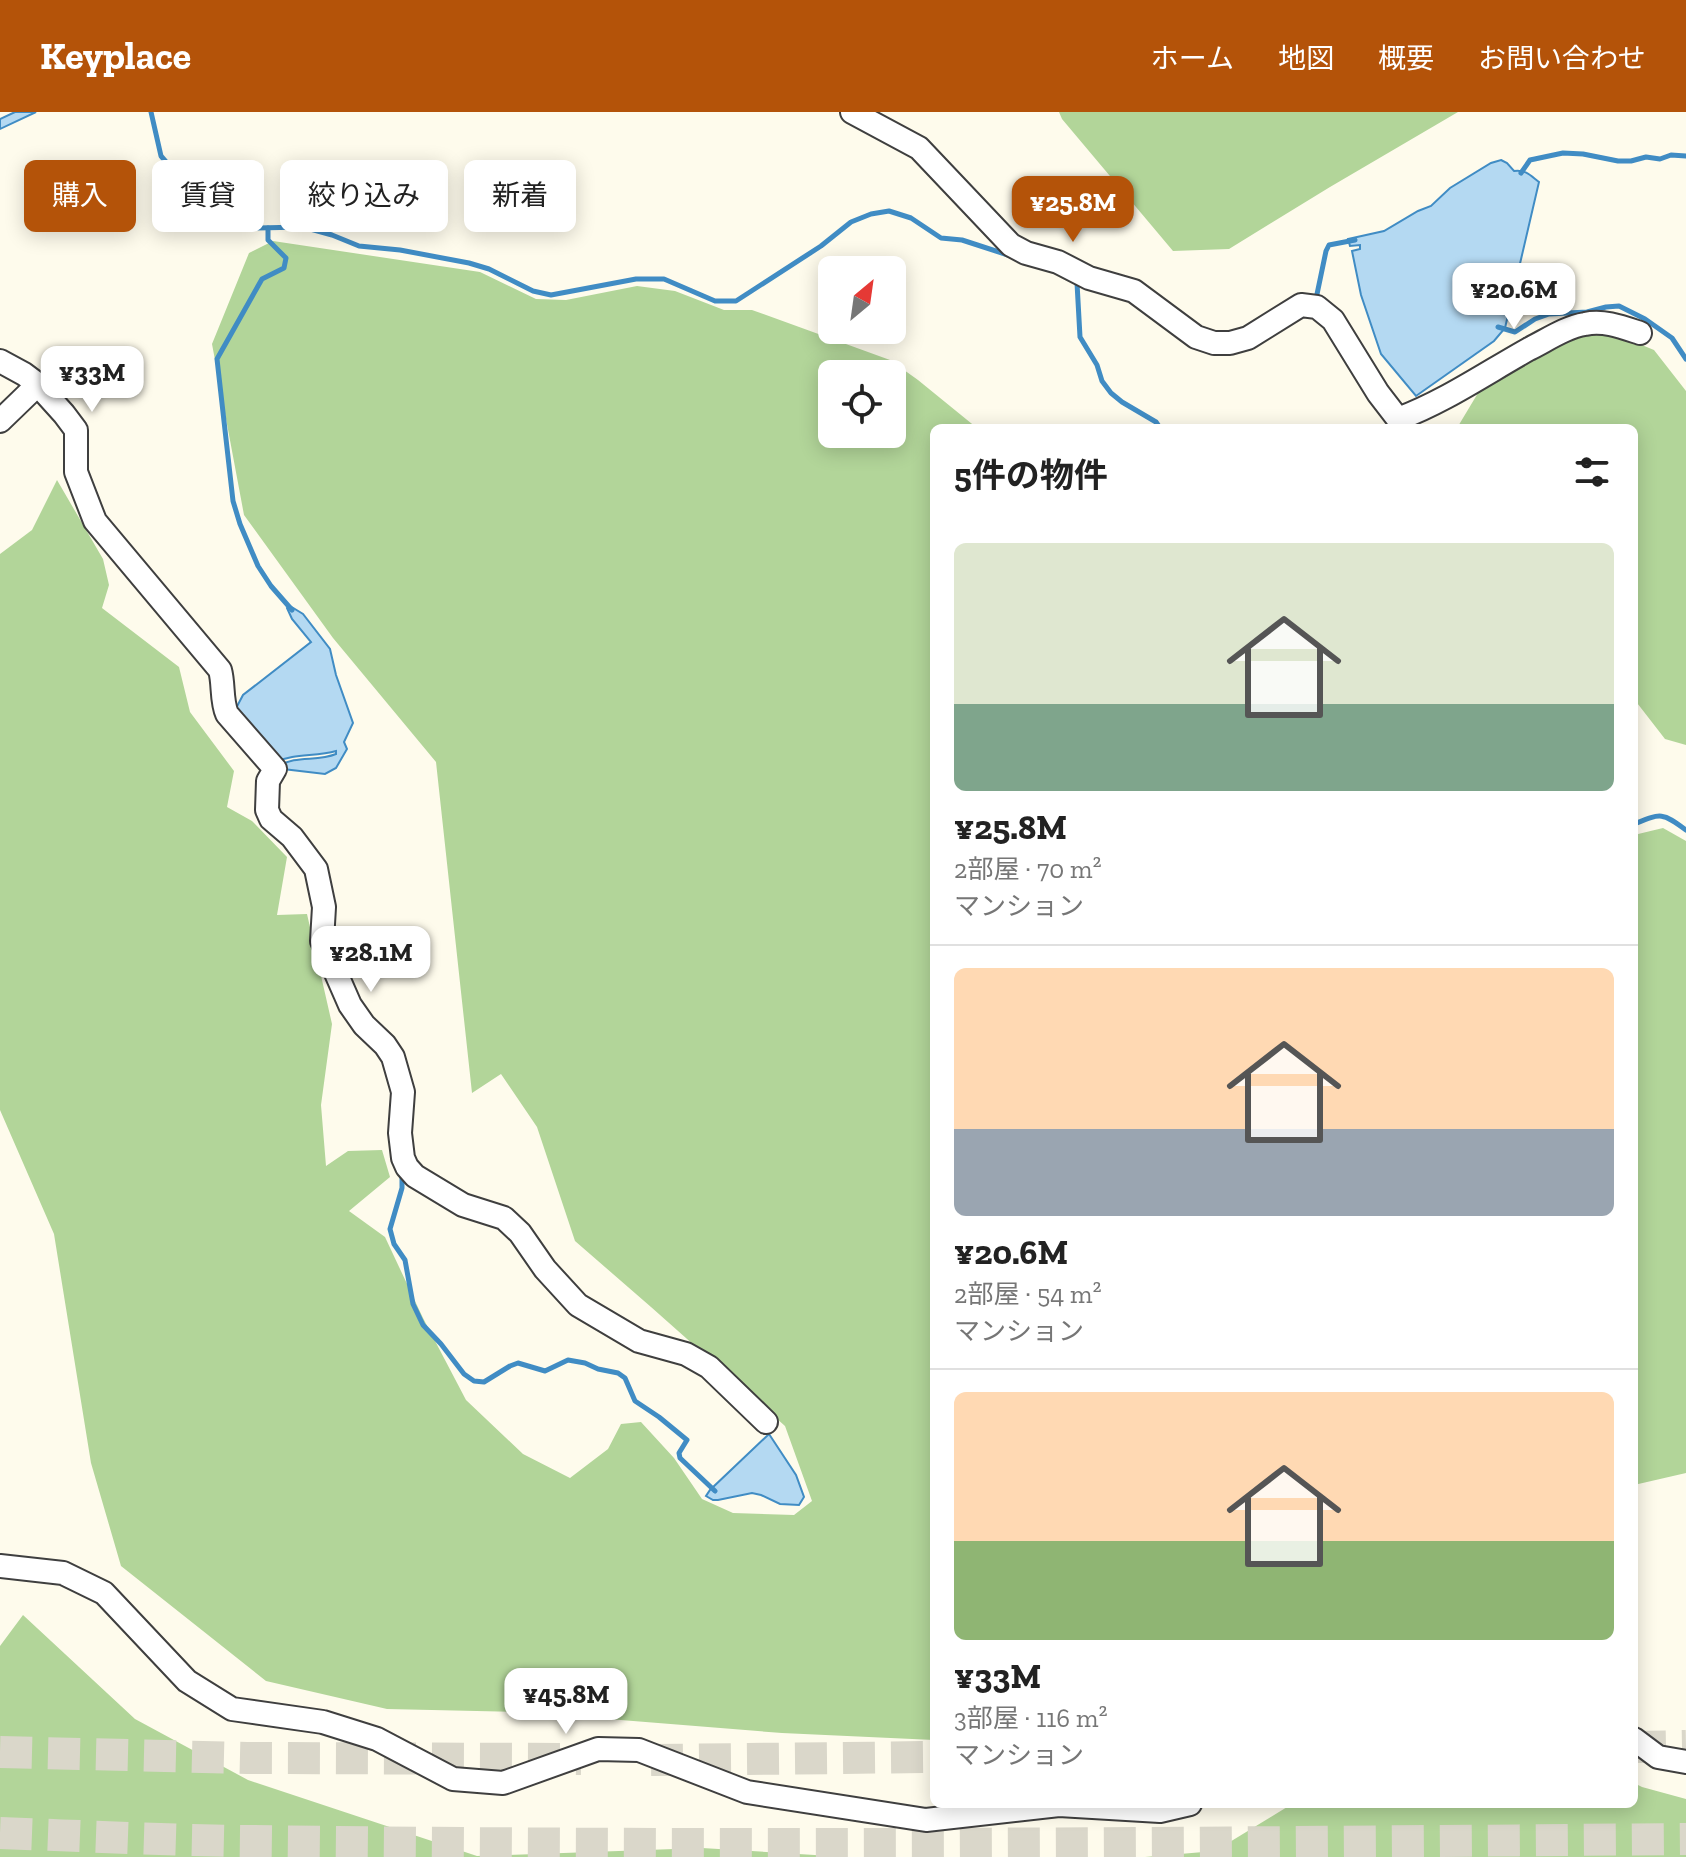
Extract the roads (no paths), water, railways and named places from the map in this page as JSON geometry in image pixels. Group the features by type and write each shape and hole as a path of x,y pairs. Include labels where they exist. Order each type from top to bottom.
{"street":[{"path":"852,112 919,148 1011,245 1026,253 1058,262 1089,278 1134,291 1196,337 1214,343 1230,343 1248,338 1301,305 1312,306 1333,320 1378,393 1398,419 1424,409 1572,328 1611,323 1640,333"},
{"path":"0,361 36,383 76,430 76,472 95,521 220,670 223,705 227,714 275,769 268,781 267,810 271,819 292,837 316,869 324,907 322,941 350,1005 393,1057 403,1092 400,1133 407,1167 415,1176 463,1205 504,1218 520,1233 545,1269 578,1305 639,1341 686,1354 709,1367 766,1422"},
{"path":"0,421 36,383"},
{"path":"0,1566 63,1573 104,1593 187,1681 232,1709 323,1722 377,1739 453,1779 503,1783 598,1749 639,1750 747,1792 926,1820 1032,1808"},
{"path":"1638,1742 1658,1757 1686,1762"},
{"path":"1110,1808 1160,1811 1173,1808"}],"water":[{"path":"15,112 36,112 0,129 0,119"},
{"path":"1501,160 1514,171 1525,172 1539,182 1505,328 1494,341 1416,396 1381,354 1361,295 1352,251 1360,249 1360,245 1350,246 1348,239 1384,231 1431,206 1450,188"},
{"path":"290,606 303,614 330,649 353,723 344,742 347,749 336,768 325,774 279,766 329,756 336,754 336,751 276,762 233,714 243,695 311,642 292,619 287,608"},
{"path":"769,1434 796,1475 804,1497 799,1505 780,1504 752,1493 718,1500 706,1496 710,1490"}],"waterway":[{"path":"151,112 161,156 191,191 223,214 257,228 303,227 359,246 469,263 489,269 533,291 551,295 636,279 664,279 715,301 736,301 821,246 851,222 889,211 911,218 941,238 962,240 1011,256"},
{"path":"1521,173 1530,160 1563,153 1618,161 1686,156"},
{"path":"268,228 268,240 286,258 284,268 262,279 217,359 233,501 258,566 292,610"},
{"path":"1316,299 1329,245 1355,240"},
{"path":"1077,283 1080,337 1097,365 1102,381 1122,402 1157,424"},
{"path":"1498,327 1515,332 1549,314 1619,306 1672,338 1686,359"},
{"path":"1638,822 1661,816 1686,830"},
{"path":"402,1175 402,1188 390,1229 394,1244 405,1260 413,1304 423,1325 464,1374 474,1381 484,1382 518,1363 545,1371 568,1360 618,1373 625,1378 635,1401 687,1440 679,1453 680,1458 715,1491"}],"tunnel":[{"path":"1638,1747 1686,1746"},
{"path":"0,1752 247,1758 581,1759"},
{"path":"651,1760 930,1757"},
{"path":"0,1833 215,1840 606,1844 1686,1839"}]}
